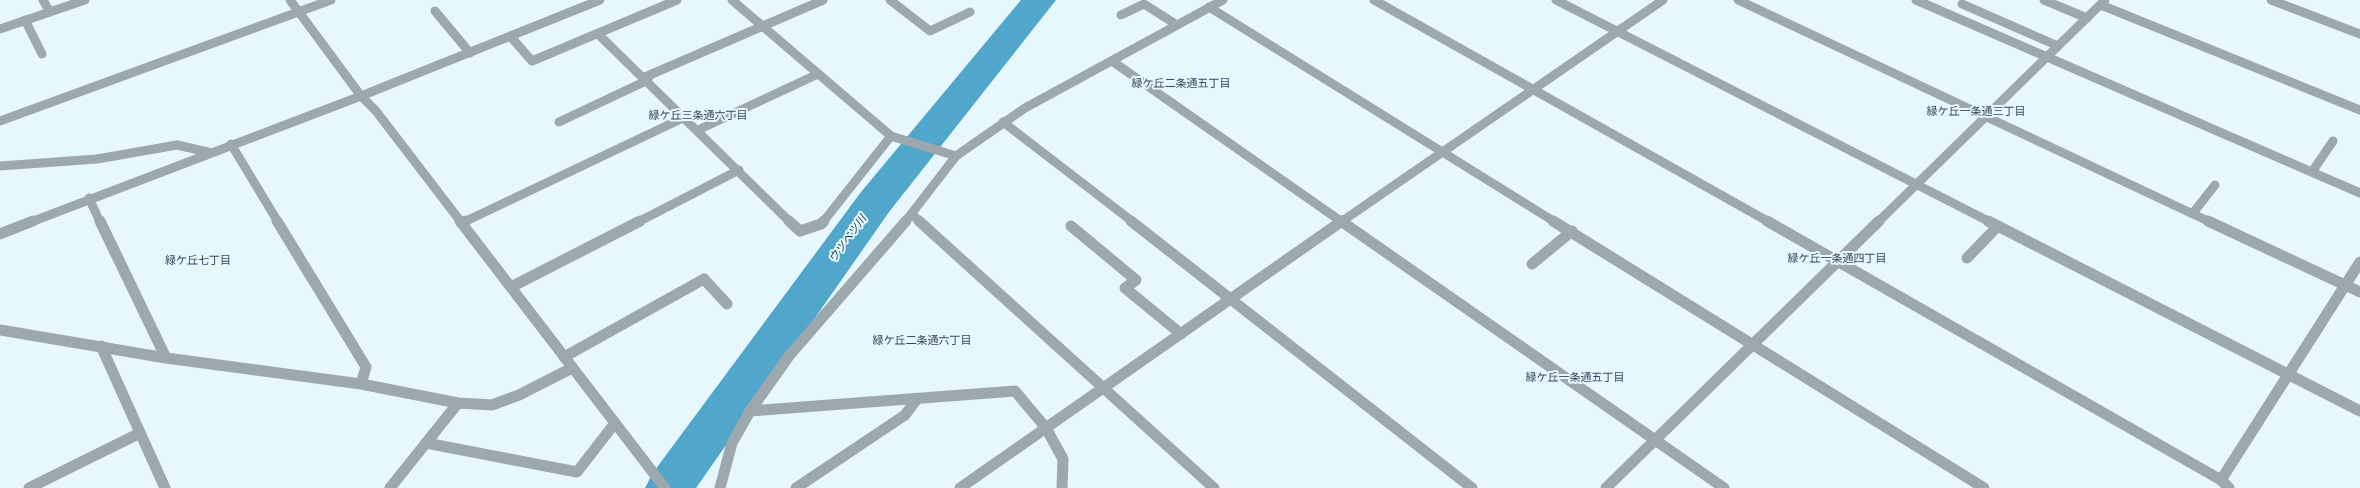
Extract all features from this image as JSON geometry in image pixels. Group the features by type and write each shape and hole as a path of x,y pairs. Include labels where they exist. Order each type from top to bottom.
{"street":[{"path":"43,0 50,12"},
{"path":"0,29 85,0"},
{"path":"290,0 361,96 376,111 665,488"},
{"path":"0,121 331,0"},
{"path":"0,234 208,152 361,96 600,0"},
{"path":"511,37 532,61 677,0"},
{"path":"732,0 818,74 895,137 956,156"},
{"path":"559,122 646,79 823,0"},
{"path":"890,0 930,31 970,12"},
{"path":"720,488 732,443 750,411 789,356 912,214 956,156 1003,122 1223,0"},
{"path":"1374,0 1534,88 2225,484 2289,376 2360,262"},
{"path":"1556,0 1916,186 2360,411"},
{"path":"960,488 1342,221 1663,0"},
{"path":"1738,0 2360,292"},
{"path":"1916,0 2046,58 2360,193"},
{"path":"2044,0 2087,18"},
{"path":"2271,0 2360,34"},
{"path":"1606,488 2103,2 2360,110"},
{"path":"1121,15 1144,4 1177,25"},
{"path":"1962,4 2058,46"},
{"path":"1209,7 1984,488"},
{"path":"435,11 470,53"},
{"path":"25,20 42,54"},
{"path":"598,34 685,117 800,231 821,224 895,137"},
{"path":"1112,61 1656,439 1724,488"},
{"path":"698,130 818,74"},
{"path":"461,223 685,117"},
{"path":"1003,122 1232,298 1472,488"},
{"path":"2312,172 2333,141"},
{"path":"231,144 366,367 361,384"},
{"path":"0,166 97,159 177,145 208,152"},
{"path":"511,287 739,170"},
{"path":"2193,213 2215,184"},
{"path":"89,198 166,358"},
{"path":"912,214 1214,488"},
{"path":"1071,226 1136,280 1125,288 1181,334"},
{"path":"1967,258 1998,227"},
{"path":"1532,264 1572,231"},
{"path":"564,357 704,280 727,304"},
{"path":"0,330 166,358 361,384 458,403 492,405 519,396 572,368"},
{"path":"101,346 165,488"},
{"path":"750,411 1015,391 1046,428 1063,459 1062,488"},
{"path":"796,488 905,415 917,398"},
{"path":"390,488 458,403"},
{"path":"426,443 577,472 616,423"},
{"path":"28,488 140,433"}],"waterway":[{"name":"ウツベツ川","path":"669,488 875,202 1039,0"}],"district":[{"name":"緑ケ丘二条通五丁目","path":"1181,84"},
{"name":"緑ケ丘一条通三丁目","path":"1976,112"},
{"name":"緑ケ丘三条通六丁目","path":"698,116"},
{"name":"緑ケ丘一条通四丁目","path":"1837,259"},
{"name":"緑ケ丘七丁目","path":"198,261"},
{"name":"緑ケ丘二条通六丁目","path":"922,341"},
{"name":"緑ケ丘一条通五丁目","path":"1575,378"}]}
